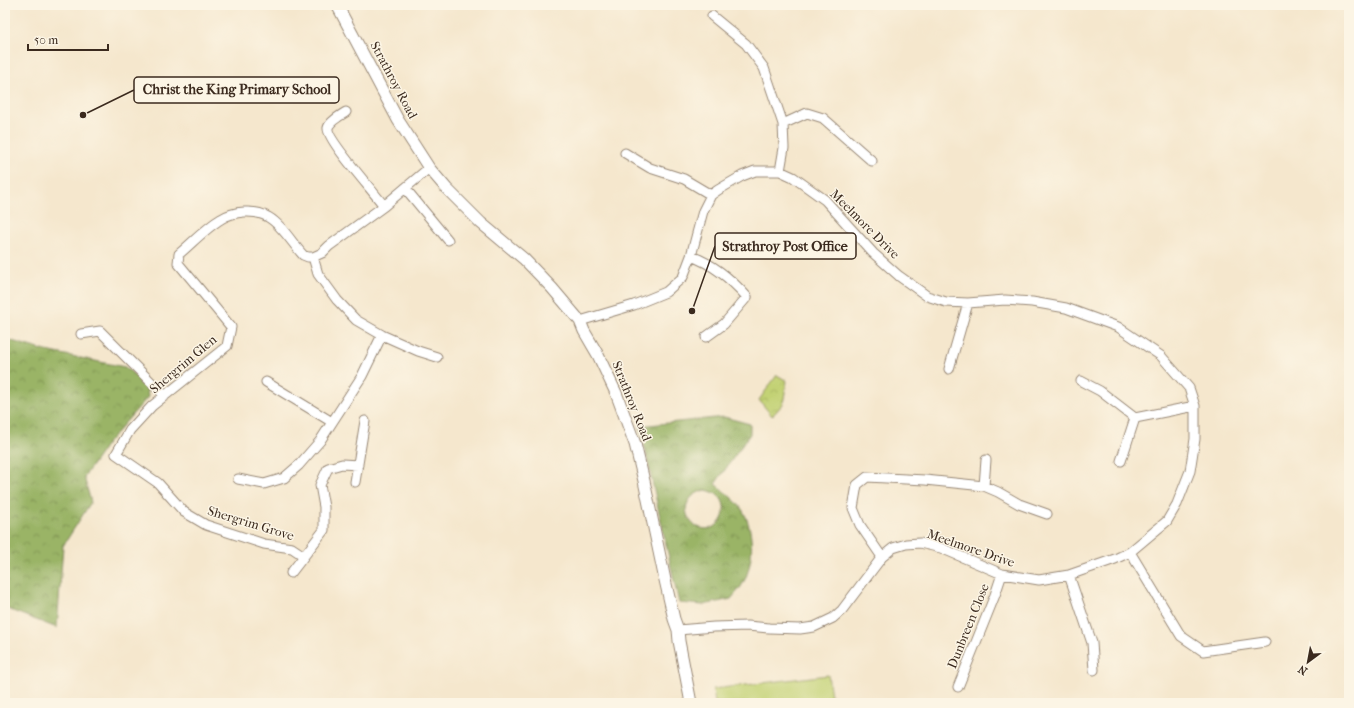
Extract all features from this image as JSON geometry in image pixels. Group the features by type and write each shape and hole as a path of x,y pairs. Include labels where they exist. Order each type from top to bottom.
{"street":[{"name":"Strathroy Road","path":"337,5 398,120 429,168 481,223 524,259 552,288 580,321 584,332 598,355 616,393 635,444 674,619 678,630 691,703"},
{"path":"712,16 746,44 764,68 783,124 784,148 780,171"},
{"path":"346,112 329,125 327,129 329,135 339,150 384,206"},
{"path":"783,124 807,113 823,118 872,161"},
{"path":"580,321 634,305 666,292 684,277 703,211 711,195 684,178 650,168 625,153"},
{"path":"429,168 384,206 334,242 322,253 313,257 318,274 337,300 356,320 382,335 418,351 437,357"},
{"name":"Meelmore Drive","path":"678,630 748,626 800,629 814,627 833,618 842,610 882,557 893,548 906,544 920,543 941,548 1002,574 1039,580 1069,574 1114,559 1130,552 1167,521 1177,504 1190,471 1196,439 1195,406 1189,388 1161,356 1118,327 1066,308 1032,302 1005,300 968,303 946,302 927,296 899,276 873,253 825,200 793,177 780,171 755,171 742,176 711,195"},
{"path":"405,188 448,240"},
{"name":"Shergrim Glen","path":"116,454 130,430 152,406 227,346 231,328 178,263 179,254 221,219 232,214 244,212 256,213 267,217 276,223 303,255 313,257"},
{"path":"691,256 702,260 734,282 747,297 724,324 706,337"},
{"path":"949,369 968,303"},
{"path":"81,334 100,331 165,396"},
{"path":"238,479 264,484 284,478 299,465 320,442 362,376 382,335"},
{"path":"1081,381 1100,391 1135,418 1195,406"},
{"path":"266,382 332,422"},
{"path":"1121,462 1135,418"},
{"path":"355,482 364,421"},
{"name":"Shergrim Grove","path":"116,454 158,483 184,512 206,525 264,544 292,548 304,556"},
{"path":"984,486 986,460"},
{"name":"Shergrim Grove","path":"291,573 324,530 324,507 320,484 328,468 342,464 358,465"},
{"path":"882,557 860,525 853,508 857,485 867,477 925,480 984,486 998,492 1018,504 1047,514"},
{"path":"1130,552 1181,636 1203,651 1265,642"},
{"name":"Dunbreen Close","path":"958,687 1002,574"},
{"path":"1069,574 1092,643 1094,670"}],"green space":[{"path":"5,339 46,351 125,367 146,384 148,397 109,441 84,477 91,502 63,546 57,628 5,608"},
{"path":"777,375 787,381 783,404 772,416 759,400"},
{"path":"724,417 750,424 750,434 715,484 740,507 747,519 750,529 752,548 749,568 741,587 731,599 703,605 679,603 640,426","holes":["705,490 715,493 721,499 724,507 724,514 720,521 715,527 707,529 695,526 689,519 686,507 690,499 696,494"]},
{"path":"828,675 832,703 715,703 713,689"}],"place":[{"name":"Christ the King Primary School","path":"83,115"},
{"name":"Strathroy Post Office","path":"692,311"}]}
